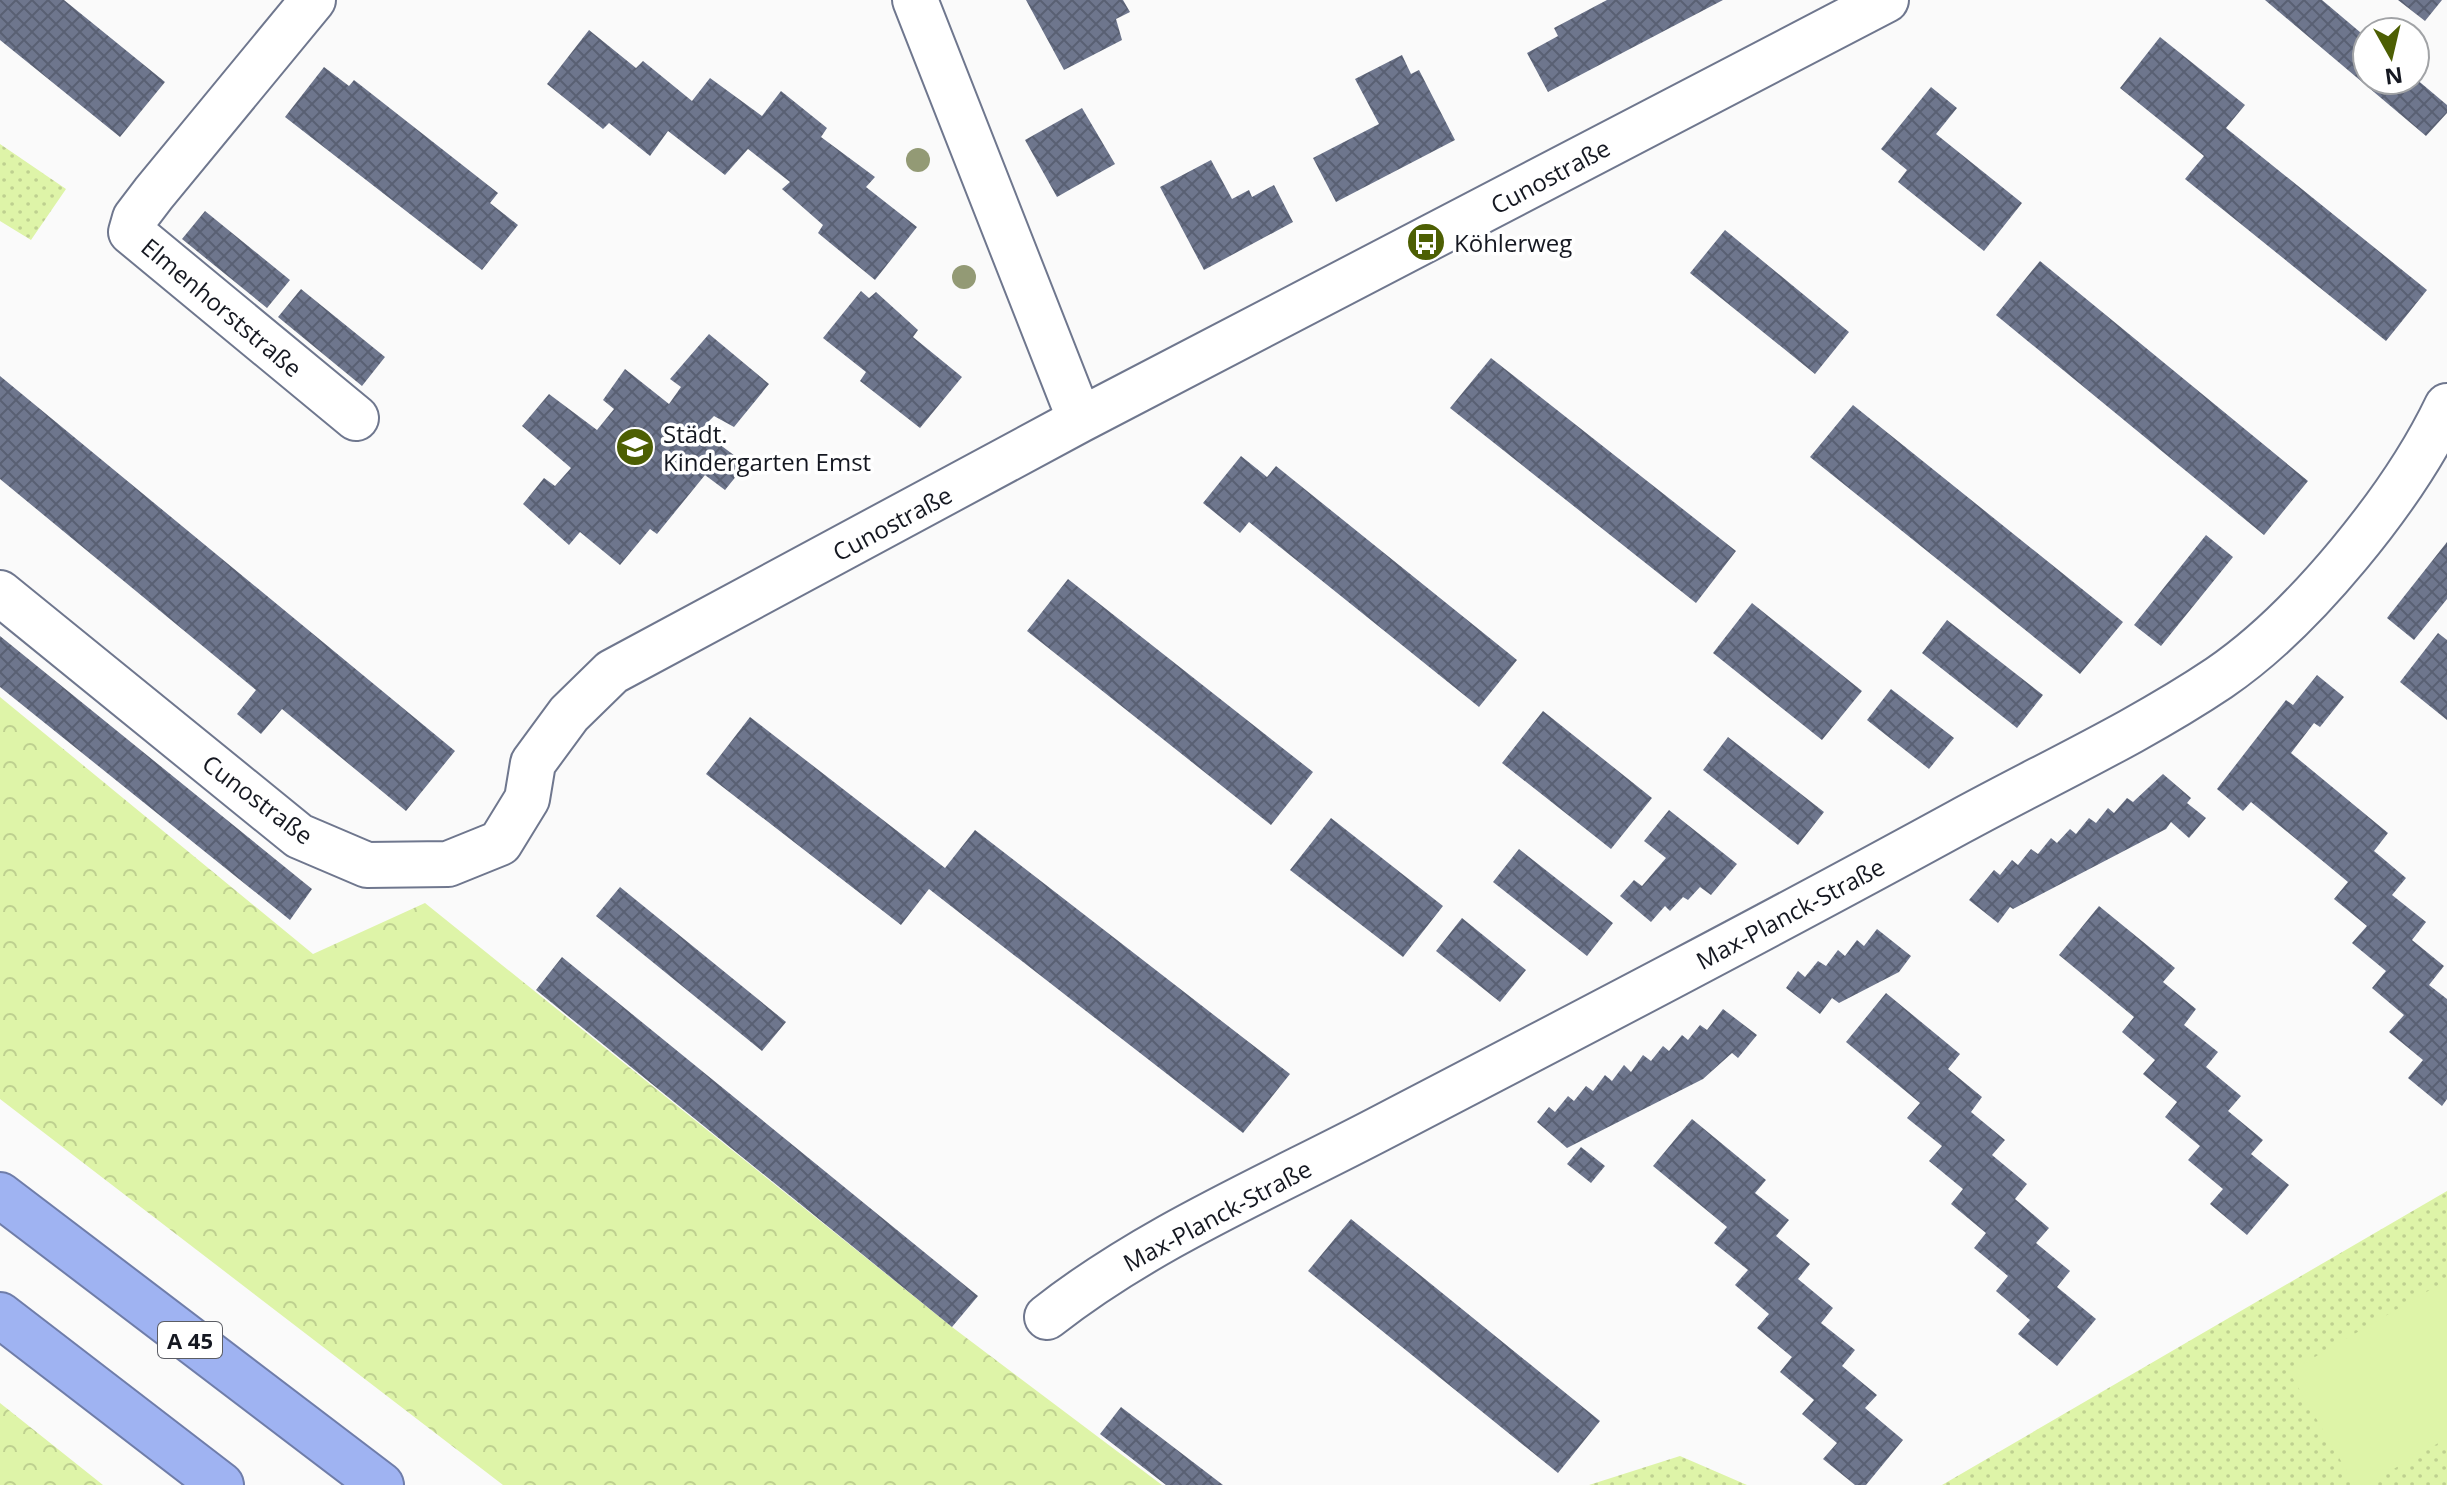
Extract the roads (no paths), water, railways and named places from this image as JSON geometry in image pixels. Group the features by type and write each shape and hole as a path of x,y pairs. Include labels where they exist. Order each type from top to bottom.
{"highway":[{"name":"A 45","path":"0,1195 381,1485"},
{"path":"0,1315 221,1485"}],"street":[{"name":"Elmenhorststraße","path":"313,0 154,193 135,218 131,232 356,418"},
{"path":"915,0 1080,420"},
{"name":"Cunostraße","path":"0,593 299,836 367,865 448,864 500,843 527,799 533,763 569,714 612,672 1080,420 1886,0"},
{"name":"Max-Planck-Straße","path":"1047,1317 1090,1283 1892,859 2220,677 2292,614 2380,514 2447,406"}],"place":[{"name":"Köhlerweg","path":"1426,242"},
{"name":"Städt. Kindergarten Emst","path":"635,447"}]}
